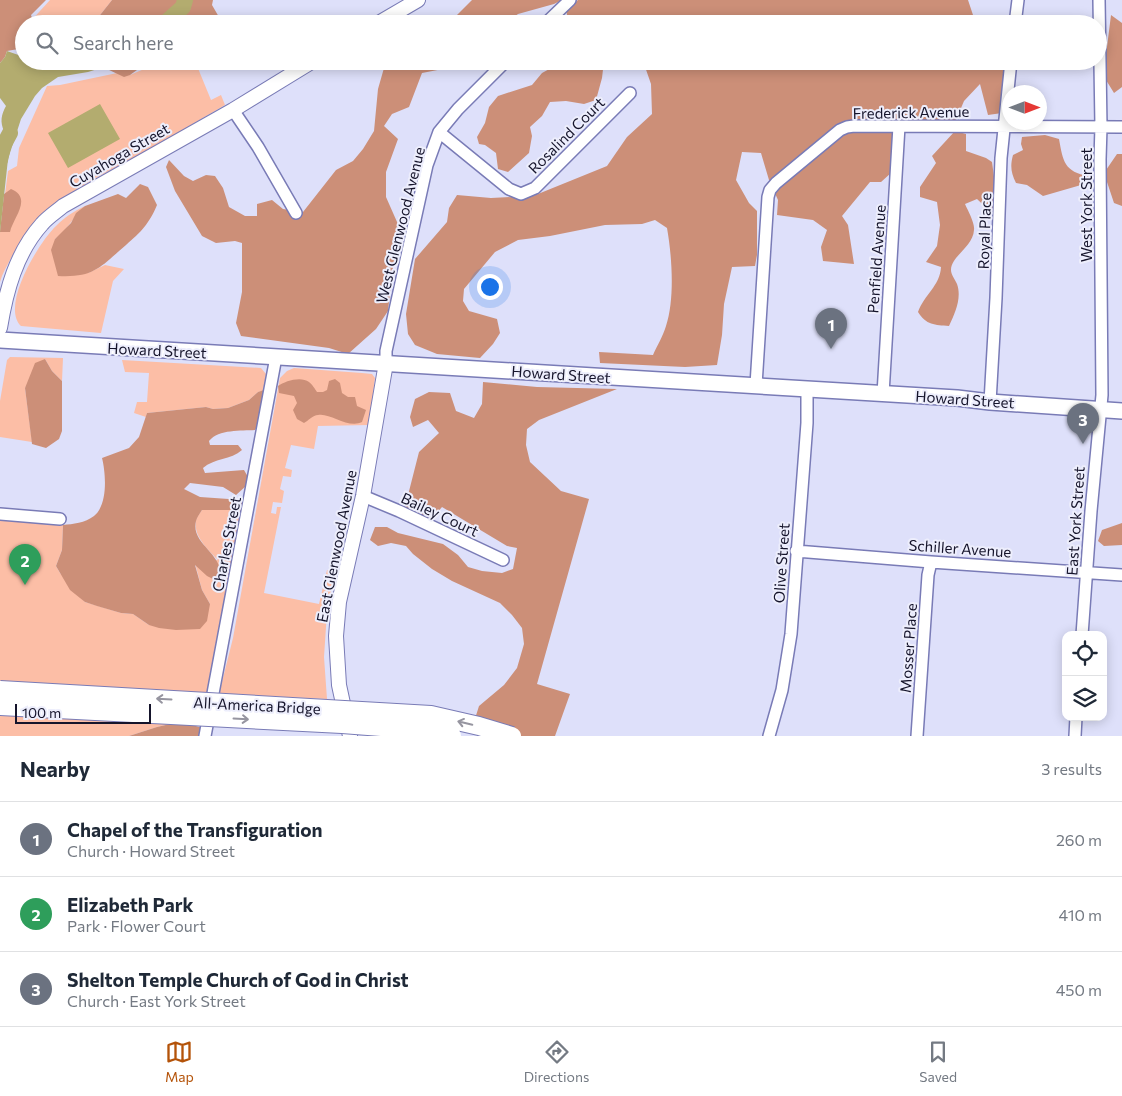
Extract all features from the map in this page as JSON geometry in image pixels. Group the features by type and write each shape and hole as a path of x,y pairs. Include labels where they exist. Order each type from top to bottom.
{"main road":[{"name":"Howard Street","path":"0,340 957,398 1122,411"},
{"name":"All-America Bridge","path":"0,690 431,715 512,736"},
{"name":"All-America Bridge","path":"0,706 342,724 412,730 452,736"}],"street":[{"path":"392,15 418,0"},
{"path":"554,15 570,0"},
{"path":"1016,15 1018,0"},
{"name":"West York Street","path":"1099,0 1099,15"},
{"name":"Cuyahoga Street","path":"0,328 11,280 22,251 42,223 63,206 234,110 298,70"},
{"name":"West Glenwood Avenue","path":"386,363 386,351 415,220 428,165 439,132 458,109 497,70"},
{"name":"Royal Place","path":"1008,85 1010,70"},
{"name":"West York Street","path":"1100,410 1102,377 1101,70"},
{"name":"Rosalind Court","path":"439,132 509,189 520,194 535,188 630,93"},
{"path":"234,110 296,213"},
{"name":"Frederick Avenue","path":"756,386 768,197 770,190 776,183 847,126 1002,127"},
{"name":"Penfield Avenue","path":"883,394 899,126"},
{"name":"Frederick Avenue","path":"1047,127 1122,126"},
{"name":"Royal Place","path":"990,402 1003,130"},
{"name":"Charles Street","path":"206,736 276,357"},
{"name":"East Glenwood Avenue","path":"350,736 339,685 336,636 339,602 363,496 386,363"},
{"name":"Olive Street","path":"769,736 777,711 791,634 808,390"},
{"name":"East York Street","path":"1082,631 1100,410"},
{"name":"Bailey Court","path":"363,496 503,560"},
{"path":"0,514 60,519"},
{"name":"Schiller Avenue","path":"796,551 1122,575"},
{"name":"Mosser Place","path":"917,736 928,575 931,562"},
{"path":"1075,736 1076,721"}],"shaded area":[{"path":"0,0 46,0 31,15 15,15 15,50 7,51 0,63"},
{"path":"50,0 112,0 100,15 36,15"},
{"path":"112,0 213,0 212,5 218,15 100,15"},
{"path":"472,0 562,0 517,15 457,15"},
{"path":"578,0 968,0 973,15 567,15 566,10"},
{"path":"1111,15 1122,23 1122,87 1114,93 1106,80 1107,47"},
{"path":"7,51 15,54 15,70 94,70 58,77 42,88 21,119 8,159 0,233 0,160 4,131 2,118 6,106 0,98 0,63"},
{"path":"109,70 137,70 124,77"},
{"path":"142,70 199,70 211,100 221,95 225,105 68,195 37,222 23,238 3,273 0,282 0,233 8,171 17,166 19,148 47,86 122,72 130,75"},
{"path":"383,70 438,70 422,73 409,107 392,114 384,126 398,139 386,172 386,197 401,231 393,267 388,311 376,329 348,354 329,348 241,336 236,323 242,292 242,243 235,241 216,243 202,236 175,191 166,167 169,160 184,176 193,181 206,175 215,176 223,188 229,207 245,216 257,216 257,204 272,200 283,209 303,212 336,170 353,161 374,131 378,89"},
{"path":"548,70 603,70 596,100 584,104 566,101 550,102 542,116 530,127 532,136 529,153 508,172 498,169 496,153 485,145 479,144 477,137 485,123 489,107 498,96 532,85 542,73"},
{"path":"646,70 1006,70 1005,85 1002,85 1002,113 988,115 980,84 964,101 956,120 921,122 894,138 891,173 881,182 870,182 842,216 848,225 854,264 823,261 821,247 827,230 813,220 777,215 778,200 769,180 761,153 742,152 736,180 749,203 757,211 757,255 755,266 732,267 724,304 722,335 717,365 685,367 600,363 599,352 653,355 665,330 672,291 670,251 667,228 655,220 642,224 605,225 518,240 495,252 464,289 463,301 469,311 497,319 500,333 480,358 437,354 415,345 408,334 406,314 415,259 447,222 449,208 457,195 491,198 533,196 607,166 627,137 652,114 651,84"},
{"path":"100,104 120,139 68,168 48,133"},
{"path":"955,131 966,134 966,151 992,162 995,184 994,215 977,199 965,204 974,230 970,241 952,265 951,272 957,284 959,295 949,326 935,325 928,322 918,312 938,280 941,267 926,262 937,246 940,225 937,202 920,197 920,187 936,163 932,156"},
{"path":"1045,135 1059,139 1066,164 1074,172 1089,176 1081,185 1043,196 1027,185 1016,183 1011,166 1013,155 1023,150 1021,144 1022,137"},
{"path":"1117,154 1122,154 1122,206 1114,203 1104,173"},
{"path":"140,184 148,187 157,205 148,223 140,232 103,265 89,273 58,276 51,250 55,239 71,223 76,213 85,206 118,194 126,198"},
{"path":"11,189 21,198 20,209 10,232 0,232 4,194"},
{"path":"85,206 55,239 88,273 105,265 124,269 113,281 101,333 21,326 16,317 15,304 24,274 32,259 56,226 70,214"},
{"path":"10,357 63,358 62,381 52,371 45,359 25,388 32,442 0,437 0,401 7,360"},
{"path":"45,359 52,371 62,381 62,431 59,439 46,448 32,444 25,388 35,363"},
{"path":"122,360 261,368 266,374 263,391 258,392 249,400 228,408 213,409 206,407 147,413 146,417 134,413 137,402 147,402 149,373 125,372"},
{"path":"294,368 372,374 375,378 369,425 318,426 314,449 291,445 285,468 292,470 291,477 283,476 280,489 284,491 282,503 273,502 271,513 276,514 277,507 281,507 264,593 319,604 327,570 335,571 327,612 324,657 327,699 219,694 233,638 280,378 287,371"},
{"path":"298,379 306,380 317,392 323,392 327,390 329,381 335,379 340,383 342,393 348,397 355,397 357,406 366,410 362,422 357,424 328,416 316,415 304,423 297,419 293,410 297,403 294,396 279,393 278,386"},
{"path":"483,382 537,387 617,389 539,420 527,429 526,445 530,462 561,491 589,499 537,684 570,694 555,736 512,736 473,725 479,706 504,685 517,668 524,644 522,628 500,603 452,581 432,569 406,546 391,543 378,546 370,540 375,527 387,527 398,533 443,544 458,555 468,567 482,571 502,573 513,569 517,548 507,546 442,507 429,522 402,510 406,503 419,452 439,433 428,420 413,427 410,417 415,399 429,392 450,393 456,411 474,418 482,404"},
{"path":"264,390 262,418 255,430 218,434 209,441 210,445 238,445 242,450 233,456 212,462 203,468 205,473 244,470 248,477 246,486 236,495 223,487 190,483 184,489 200,497 243,500 243,510 202,510 196,520 198,537 214,557 220,572 219,582 207,576 195,565 202,590 210,604 207,621 200,629 176,630 149,625 133,614 121,613 85,602 70,590 56,566 62,550 63,525 87,520 99,511 105,489 102,458 129,448 139,437 147,413 206,407 213,409 228,408 249,400 258,392"},
{"path":"202,510 243,510 209,693 0,683 0,520 63,525 62,550 56,566 60,573 85,602 121,613 133,614 149,625 210,604 202,590 195,563 218,560 202,543 197,532 196,520"},
{"path":"1122,523 1122,545 1104,546 1098,541 1102,530"},
{"path":"0,715 170,724 129,736 0,736"},
{"path":"170,724 192,725 207,729 205,736 129,736 157,727"}],"waterway":[{"path":"174,15 183,7 185,0"},
{"path":"0,160 3,146 10,133"}],"place":[{"name":"Chapel of the Transfiguration","path":"831,349"},
{"name":"Shelton Temple Church of God in Christ","path":"1083,444"},
{"name":"Elizabeth Park","path":"25,585"}]}
